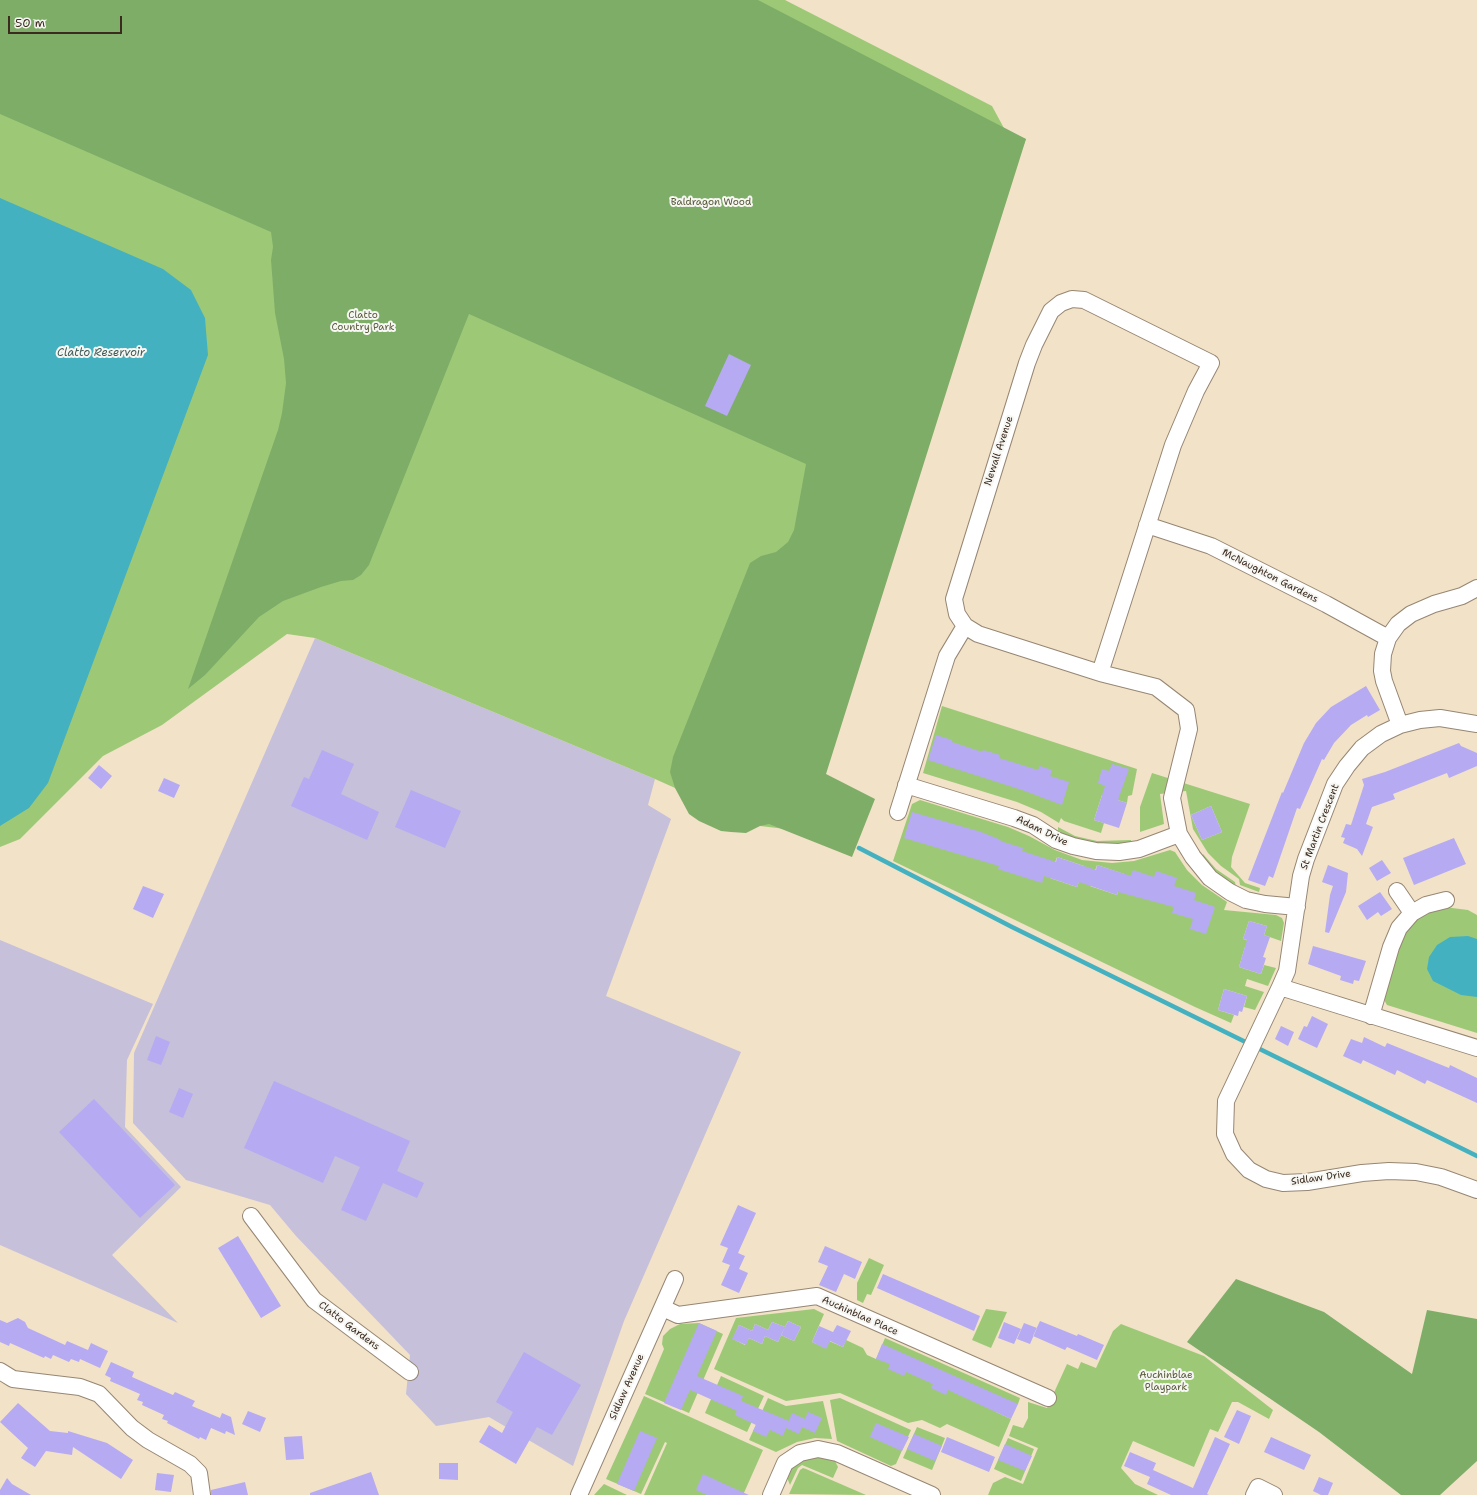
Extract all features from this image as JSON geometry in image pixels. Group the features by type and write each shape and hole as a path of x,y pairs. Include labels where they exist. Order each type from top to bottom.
{"street":[{"name":"Newall Avenue","path":"965,626 957,614 954,599 1027,363 1039,334 1051,311 1066,301 1084,300 1211,363 1196,391 1173,445 1148,525"},
{"name":"McNaughton Gardens","path":"1148,525 1211,546 1326,604 1388,638"},
{"path":"1100,673 1148,525"},
{"path":"1400,725 1384,681 1382,671 1383,654 1388,638 1398,624 1410,614 1434,604 1462,596 1477,588"},
{"path":"898,812 947,656 965,626 978,634 1100,673 1156,687 1186,710 1188,729 1172,798 1179,834 1193,857 1210,878 1230,892 1246,900 1265,904 1297,907"},
{"name":"St Martin Crescent","path":"1280,987 1287,971 1301,876 1306,859 1335,784 1347,766 1362,748 1381,734 1400,725 1420,720 1440,718 1477,724"},
{"name":"Adam Drive","path":"906,785 1014,818 1033,825 1056,840 1096,851 1119,852 1139,849 1179,834"},
{"path":"1397,891 1412,913"},
{"path":"1371,1016 1391,947 1399,928 1412,913 1426,905 1446,900"},
{"path":"1280,987 1477,1048"},
{"name":"Sidlaw Drive","path":"1280,987 1245,1058 1226,1101 1225,1134 1234,1154 1249,1170 1266,1179 1283,1183 1307,1182 1362,1173 1389,1171 1416,1172 1440,1177 1477,1190"},
{"name":"Clatto Gardens","path":"251,1216 314,1300 410,1372"},
{"name":"Sidlaw Avenue","path":"579,1495 675,1280"},
{"name":"Auchinblae Place","path":"662,1308 678,1315 817,1296 1048,1398"},
{"path":"0,1371 13,1379 80,1387 98,1394 132,1428 148,1440 190,1464 199,1473 202,1495"},
{"path":"771,1495 785,1463 800,1453 818,1449 837,1453 932,1495"},
{"path":"1254,1495 1258,1487 1274,1495"}],"shaded area":[{"path":"315,638 655,779 648,805 671,819 606,996 741,1052 624,1321 573,1466 489,1417 436,1426 406,1394 410,1355 296,1236 270,1205 186,1180 133,1123 134,1053"},
{"path":"0,940 153,1004 127,1060 125,1127 181,1187 112,1255 178,1323 0,1245"}],"green space":[{"name":"Clatto Country Park","path":"0,0 785,0 992,106 1005,130 1026,139 926,403 876,450 811,832 760,826 655,779 315,638 287,634 162,725 103,756 20,839 0,847"},
{"name":"Baldragon Wood","path":"0,0 758,0 1026,139 826,774 875,799 852,857 769,824 760,826 746,833 721,831 699,821 689,814 675,788 670,772 673,757 750,563 761,556 776,552 788,542 794,530 806,464 469,314 369,565 361,575 353,580 341,581 321,587 283,601 259,617 205,675 188,689 278,430 282,413 286,383 284,359 275,313 271,260 273,247 271,232 0,114"},
{"path":"942,706 1137,769 1132,795 1128,796 1127,803 1102,795 1094,820 1104,823 1101,833 1064,821 1061,818 1059,823 1041,812 1017,802 923,773"},
{"path":"1152,773 1250,804 1232,857 1231,867 1245,883 1260,888 1259,892 1240,885 1239,879 1221,866 1208,853 1193,829 1186,791 1160,794 1164,824 1140,832 1140,807","holes":["1211,806 1222,832 1202,840 1191,815"]},
{"path":"920,800 1008,827 1055,850 1082,860 1112,863 1134,861 1170,850 1175,852 1187,870 1202,885 1227,902 1224,910 1276,915 1282,918 1284,923 1281,941 1264,935 1267,926 1249,921 1243,939 1262,945 1245,947 1239,967 1261,974 1264,965 1276,968 1268,986 1247,979 1245,986 1264,992 1255,1010 1244,1007 1247,996 1224,989 1218,1010 1234,1015 1231,1023 893,861 912,804","holes":["1057,857 1084,866 1077,887 1050,878","1097,865 1124,874 1117,895 1090,886"]},
{"path":"1058,827 1075,836 1097,841 1131,840 1131,844 1095,845 1058,833"},
{"path":"1203,854 1216,869 1235,882 1236,887 1214,872 1201,858"},
{"path":"1444,907 1468,910 1477,915 1477,1033 1387,1005 1383,998 1404,931 1416,918 1428,911"},
{"path":"869,1258 884,1265 871,1295 867,1294 863,1303 857,1300 857,1283"},
{"path":"1236,1279 1324,1312 1412,1374 1427,1310 1477,1319 1477,1461 1440,1495 1401,1495 1319,1432 1187,1342"},
{"path":"814,1309 824,1314 812,1342 826,1348 829,1341 843,1347 846,1340 863,1348 867,1355 876,1359 885,1338 1020,1398 1018,1404 996,1412 1011,1419 999,1447 947,1424 940,1428 922,1420 908,1423 840,1393 786,1401 714,1369 736,1318","holes":["788,1321 801,1327 794,1341 781,1335 778,1342 765,1336 762,1344 749,1338 745,1345 733,1339 739,1325 752,1331 755,1324 768,1330 772,1322 785,1327"]},
{"path":"986,1309 1007,1312 991,1348 972,1340"},
{"path":"699,1323 723,1334 689,1413 645,1394 664,1349 662,1344 663,1336 670,1329 680,1324"},
{"name":"Auchinblae Playpark","path":"1121,1324 1204,1356 1273,1410 1269,1419 1238,1402 1232,1402 1218,1432 1210,1429 1194,1467 1133,1441 1121,1468 1135,1484 1158,1495 988,1495 993,1483 1005,1477 1023,1484 1038,1448 1009,1436 1013,1425 1023,1428 1028,1418 1028,1402 1047,1408 1067,1364 1078,1369 1081,1362 1096,1368 1113,1331"},
{"path":"721,1376 764,1396 747,1432 705,1413"},
{"path":"644,1396 763,1450 743,1495 644,1495 667,1443 665,1442 641,1494 606,1479"},
{"path":"768,1398 786,1406 823,1401 832,1439 815,1438 797,1442 776,1452 749,1440"},
{"path":"840,1398 911,1430 896,1464 891,1466 837,1441 830,1400"},
{"path":"917,1427 945,1438 932,1470 903,1458"},
{"path":"1008,1438 1034,1449 1021,1481 994,1469"},
{"path":"809,1456 823,1456 834,1459 838,1467 833,1478 802,1465 798,1468 790,1485 786,1475 795,1463"},
{"path":"803,1468 866,1495 789,1494 800,1470"},
{"path":"604,1484 627,1495 594,1495"}],"water":[{"name":"Clatto Reservoir","path":"0,198 163,269 191,290 205,318 208,355 48,783 29,808 0,826"},
{"path":"1468,936 1477,939 1477,997 1461,995 1433,981 1427,969 1429,957 1437,945 1450,937"}],"building":[{"path":"729,354 751,365 727,416 705,406"},
{"path":"1366,686 1380,710 1368,717 1367,715 1351,725 1334,743 1324,760 1322,759 1300,809 1297,808 1273,878 1269,876 1265,886 1248,880 1282,792 1283,793 1304,743 1316,723 1331,707"},
{"path":"936,735 982,752 983,750 1000,755 999,758 1038,770 1040,766 1052,770 1050,776 1069,782 1062,805 1022,790 928,760"},
{"path":"1459,743 1461,746 1477,753 1477,766 1449,778 1447,773 1393,794 1395,799 1372,807 1366,824 1373,827 1362,856 1357,849 1343,843 1345,838 1341,837 1346,824 1351,825 1364,785 1362,779 1385,772"},
{"path":"322,750 354,764 341,794 379,812 367,840 291,806 304,777 309,779"},
{"path":"1112,764 1129,769 1118,800 1127,803 1119,828 1094,820 1105,786 1098,783 1102,769 1109,771"},
{"path":"99,765 112,776 101,789 88,778"},
{"path":"164,778 180,785 174,798 158,791"},
{"path":"411,790 461,811 445,848 395,827"},
{"path":"1211,806 1222,832 1202,840 1191,815"},
{"path":"912,812 981,832 1001,840 1000,841 1023,848 1022,851 1056,862 1057,857 1096,870 1097,865 1131,876 1133,870 1154,877 1156,871 1177,878 1174,886 1196,893 1194,900 1215,907 1206,934 1190,929 1193,919 1172,913 1174,907 1118,892 1117,895 1079,882 1077,887 1044,876 1042,883 998,869 999,866 904,838"},
{"path":"1454,838 1466,864 1414,885 1403,858"},
{"path":"1382,860 1391,873 1377,881 1369,868"},
{"path":"1328,865 1348,873 1346,892 1329,933 1325,932 1330,895 1333,886 1322,882"},
{"path":"143,886 164,894 153,918 133,909"},
{"path":"1380,892 1392,909 1381,916 1378,912 1367,920 1358,906"},
{"path":"1249,921 1267,926 1264,935 1270,937 1263,957 1266,958 1261,974 1239,967 1247,940 1243,939"},
{"path":"1313,946 1366,961 1359,981 1354,980 1353,984 1340,980 1341,976 1308,964"},
{"path":"1224,989 1247,996 1242,1012 1239,1011 1238,1016 1218,1010"},
{"path":"1312,1016 1328,1024 1317,1048 1298,1039 1304,1026 1307,1027"},
{"path":"1281,1026 1294,1032 1288,1046 1275,1039"},
{"path":"156,1036 170,1042 161,1065 147,1060"},
{"path":"1364,1037 1385,1047 1387,1043 1449,1068 1450,1065 1477,1078 1477,1103 1427,1080 1425,1084 1397,1070 1395,1075 1363,1060 1361,1064 1343,1056 1351,1039 1362,1043"},
{"path":"274,1081 410,1141 397,1171 424,1183 417,1198 383,1183 366,1221 341,1210 360,1167 335,1156 323,1183 244,1148"},
{"path":"179,1088 193,1094 183,1118 169,1112"},
{"path":"94,1099 175,1185 140,1218 59,1132"},
{"path":"738,1205 756,1213 738,1253 745,1256 739,1269 748,1273 739,1293 721,1285 730,1265 722,1262 728,1248 720,1245"},
{"path":"238,1236 281,1306 261,1318 218,1248"},
{"path":"825,1246 862,1262 855,1279 844,1274 836,1292 819,1285 828,1266 818,1262"},
{"path":"883,1274 980,1316 974,1331 877,1288"},
{"path":"18,1318 25,1322 28,1328 65,1345 67,1341 88,1350 91,1343 108,1351 100,1368 80,1359 79,1362 71,1359 69,1362 53,1355 51,1359 45,1356 44,1358 10,1343 9,1346 0,1342 0,1320 7,1323"},
{"path":"788,1321 801,1327 794,1341 781,1335"},
{"path":"1040,1321 1104,1345 1097,1360 1067,1347 1065,1350 1033,1336"},
{"path":"772,1322 785,1327 778,1342 765,1336 762,1344 749,1338 746,1345 732,1339 739,1325 752,1331 755,1324 768,1330"},
{"path":"1004,1322 1021,1329 1014,1344 998,1338"},
{"path":"699,1323 717,1331 697,1376 743,1396 741,1401 789,1421 792,1413 805,1419 808,1412 822,1418 815,1433 802,1427 799,1434 786,1428 783,1436 770,1430 766,1437 753,1431 756,1425 735,1415 737,1411 690,1390 681,1410 664,1403"},
{"path":"1024,1323 1037,1328 1030,1344 1017,1339"},
{"path":"837,1325 851,1331 843,1347 830,1341 826,1349 812,1342 819,1326 833,1332"},
{"path":"882,1344 1018,1404 1011,1419 948,1390 946,1395 931,1388 933,1384 906,1372 904,1376 888,1369 890,1364 876,1359"},
{"path":"524,1352 581,1385 552,1435 537,1427 516,1464 479,1442 489,1425 502,1433 513,1412 496,1402"},
{"path":"111,1362 134,1372 132,1377 173,1395 175,1392 195,1401 192,1406 220,1418 222,1413 231,1417 235,1435 226,1431 225,1434 211,1428 206,1440 200,1437 199,1439 167,1423 168,1421 162,1419 164,1415 142,1405 143,1402 137,1400 140,1394 110,1381 111,1378 105,1375"},
{"path":"18,1403 50,1431 68,1433 68,1431 107,1443 133,1460 121,1479 73,1447 72,1455 46,1451 35,1467 21,1458 28,1448 0,1422"},
{"path":"1237,1410 1251,1416 1239,1444 1224,1437"},
{"path":"248,1411 266,1418 260,1432 242,1424"},
{"path":"876,1423 909,1437 902,1451 870,1437"},
{"path":"640,1431 657,1438 634,1491 617,1484"},
{"path":"914,1434 942,1446 935,1461 907,1449"},
{"path":"302,1436 304,1459 286,1460 284,1437"},
{"path":"947,1437 995,1457 989,1472 941,1452"},
{"path":"1215,1437 1230,1444 1207,1494 1209,1495 1171,1495 1147,1484 1150,1477 1124,1466 1130,1452 1156,1463 1153,1470 1193,1488"},
{"path":"1271,1437 1311,1455 1304,1470 1264,1452"},
{"path":"1005,1444 1032,1456 1025,1471 998,1460"},
{"path":"439,1463 458,1463 458,1480 439,1479"},
{"path":"371,1472 379,1495 310,1495 310,1493"},
{"path":"157,1473 174,1475 171,1492 155,1490"},
{"path":"703,1474 749,1495 707,1495 696,1490"},
{"path":"1319,1477 1333,1483 1328,1495 1321,1495 1313,1491"},
{"path":"7,1478 12,1484 31,1495 0,1495 0,1490"},
{"path":"245,1482 248,1495 211,1495 211,1490"}],"waterway":[{"path":"859,848 1012,927 1477,1156"}]}
